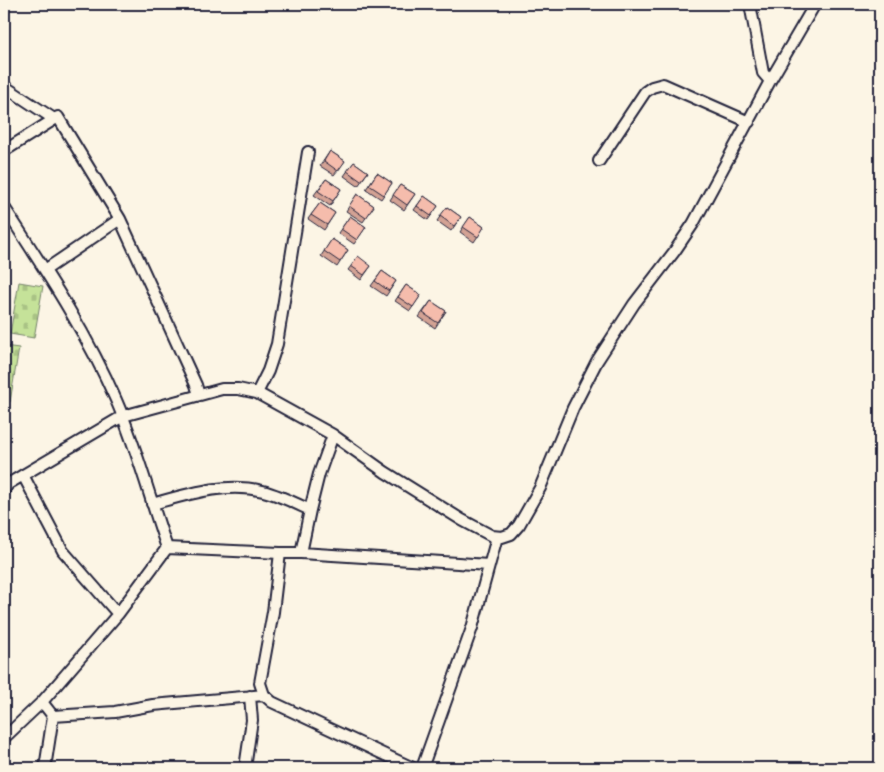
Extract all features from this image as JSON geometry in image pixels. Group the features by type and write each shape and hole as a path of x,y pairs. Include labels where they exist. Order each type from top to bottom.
{"street":[{"path":"750,4 763,72 770,81"},
{"path":"5,485 123,416 222,389 238,389 257,393 333,435 385,472 477,528 497,537 514,531 540,488 573,408 597,361 634,304 693,224 770,81 815,4"},
{"path":"599,161 642,96 648,89 656,85 663,84 749,122"},
{"path":"4,86 54,119"},
{"path":"4,151 58,117 120,219 199,395"},
{"path":"257,393 268,371 277,344 308,152"},
{"path":"4,207 70,309 92,350 123,416 167,548"},
{"path":"45,270 120,219"},
{"path":"301,552 321,468 333,435"},
{"path":"23,475 63,551 118,614"},
{"path":"152,504 205,490 236,488 275,495 310,510"},
{"path":"422,768 472,628 497,537"},
{"path":"167,548 280,554 301,552 489,565"},
{"path":"4,738 42,702 118,614 167,548"},
{"path":"280,554 273,612 260,684 264,695 272,702 413,768"},
{"path":"53,716 115,712 153,705 264,695"},
{"path":"245,768 252,720 250,696"},
{"path":"42,702 53,716 45,768"}],"green space":[{"path":"19,282 43,286 34,338 10,334"},
{"path":"4,346 19,348 10,402 4,401"}],"building":[{"path":"330,151 345,161 338,171 324,161"},
{"path":"354,162 368,172 361,181 347,171"},
{"path":"377,173 392,183 384,195 369,185"},
{"path":"326,179 341,189 333,201 318,191"},
{"path":"400,185 415,194 407,205 393,195"},
{"path":"357,194 374,206 366,218 349,206"},
{"path":"424,196 438,206 431,216 417,206"},
{"path":"320,203 335,213 327,225 311,215"},
{"path":"447,207 461,217 454,226 440,216"},
{"path":"350,216 366,227 357,240 341,229"},
{"path":"470,217 484,227 478,237 463,227"},
{"path":"332,239 348,250 340,262 324,251"},
{"path":"358,256 371,266 364,275 351,266"},
{"path":"382,271 396,281 389,291 375,281"},
{"path":"406,285 421,295 413,307 398,297"},
{"path":"431,301 446,311 438,323 423,313"}]}
